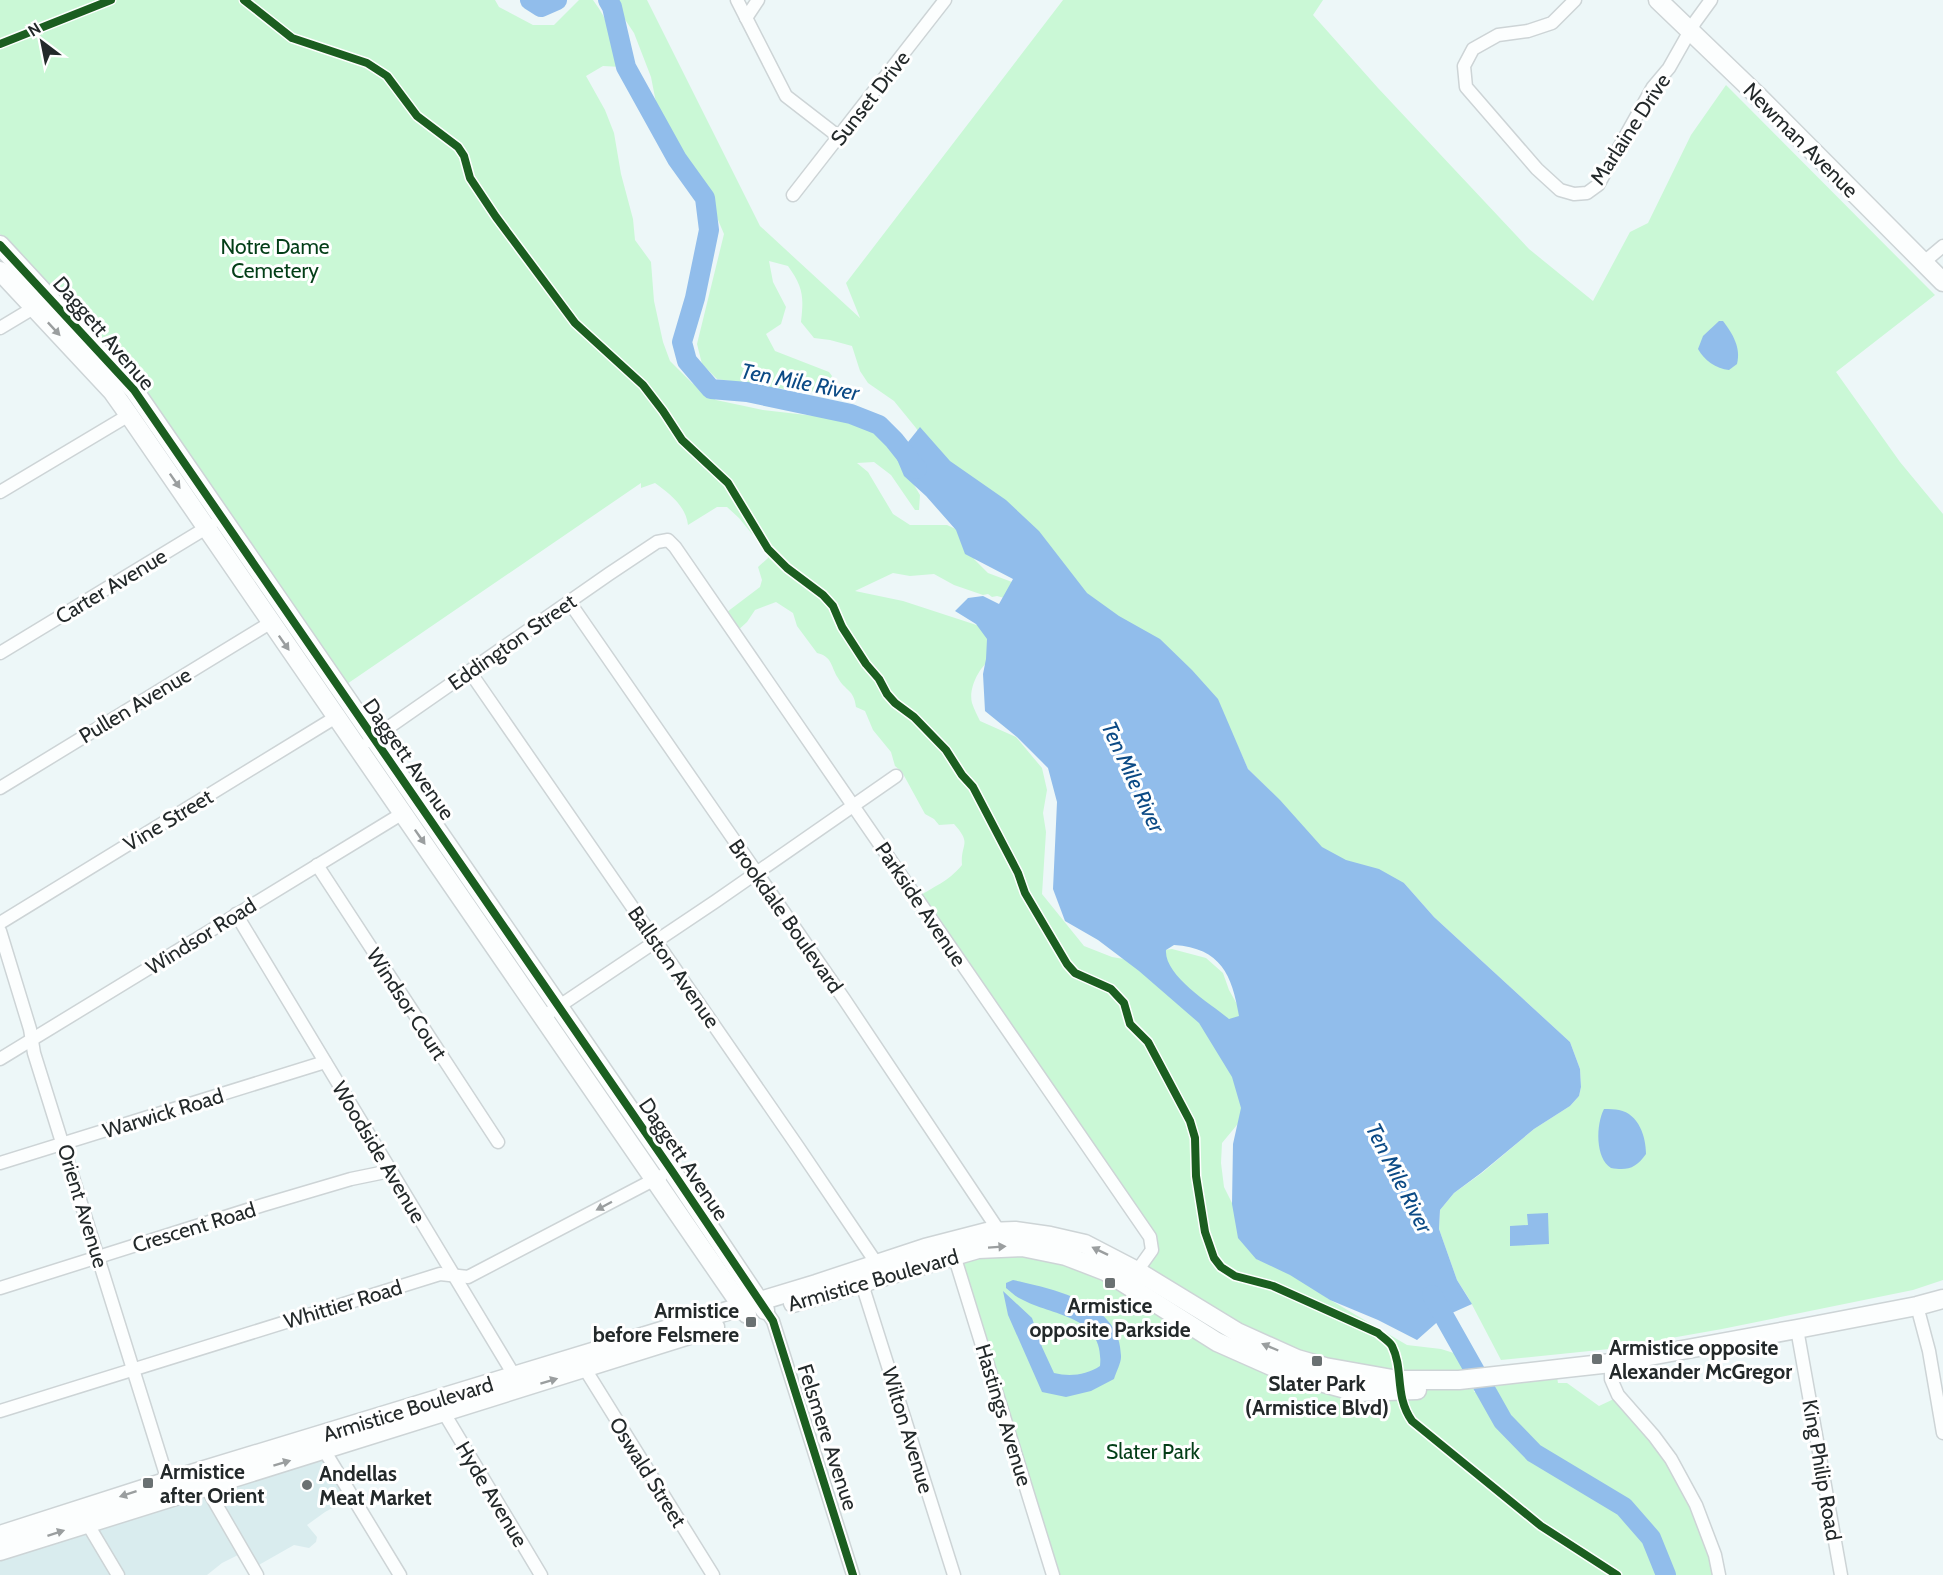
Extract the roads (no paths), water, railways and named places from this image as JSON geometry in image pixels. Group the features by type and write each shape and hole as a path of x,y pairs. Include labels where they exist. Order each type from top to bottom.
{"main road":[{"name":"Newman Avenue","path":"1658,0 1943,282"},
{"name":"Daggett Avenue","path":"0,245 134,390 214,523 270,623 336,717 366,744 403,813 551,1012"},
{"name":"Daggett Avenue","path":"0,271 112,391 214,523 754,1309"},
{"name":"Armistice Boulevard","path":"0,1535 168,1481 202,1480 324,1450 444,1413 518,1382 585,1370 876,1264 956,1239 999,1231 1031,1233 1085,1244 1137,1271 1237,1332 1297,1359 1325,1367 1417,1381 1459,1380 1611,1363 1797,1329 1943,1299"},
{"name":"Armistice Boulevard","path":"0,1551 87,1524 202,1480 754,1309 862,1284 978,1249 1010,1246 1041,1250 1066,1256 1105,1271 1217,1342 1268,1366 1333,1387 1357,1392 1414,1391 1459,1380"}],"street":[{"path":"737,0 786,96 839,137"},
{"path":"746,18 758,0"},
{"name":"Sunset Drive","path":"793,195 945,0"},
{"name":"Marlaine Drive","path":"1575,0 1552,23 1528,31 1498,34 1473,49 1464,66 1466,87 1483,108 1537,170 1560,190 1574,194 1587,193 1598,185 1611,166 1653,87 1669,68 1691,32"},
{"path":"1691,32 1695,22 1711,0"},
{"path":"1924,262 1943,246"},
{"path":"0,328 50,297"},
{"path":"0,492 129,415"},
{"name":"Carter Avenue","path":"0,653 214,523"},
{"name":"Eddington Street","path":"366,744 657,542 668,540"},
{"name":"Parkside Avenue","path":"668,540 1150,1237 1152,1250 1137,1271"},
{"name":"Brookdale Boulevard","path":"570,603 910,1095 999,1231"},
{"name":"Pullen Avenue","path":"0,788 270,623"},
{"name":"Ballston Avenue","path":"470,672 798,1146 876,1264"},
{"name":"Vine Street","path":"0,923 336,717"},
{"path":"551,1012 896,776"},
{"name":"Windsor Road","path":"0,1059 403,813"},
{"name":"Windsor Court","path":"317,865 498,1142"},
{"name":"Woodside Avenue","path":"236,914 518,1382"},
{"name":"Orient Avenue","path":"0,931 34,1053 168,1481"},
{"name":"Warwick Road","path":"0,1163 325,1062"},
{"name":"Crescent Road","path":"0,1288 351,1179 390,1171"},
{"name":"Whittier Road","path":"0,1410 440,1274 468,1276 664,1175"},
{"name":"Hastings Avenue","path":"954,1255 1053,1575"},
{"name":"Wilton Avenue","path":"862,1284 954,1575"},
{"path":"1919,1305 1943,1433"},
{"name":"Felsmere Avenue","path":"754,1309 773,1321 853,1575"},
{"name":"King Philip Road","path":"1797,1329 1841,1575"},
{"path":"1611,1363 1611,1379 1618,1395 1671,1459 1695,1505 1719,1575"},
{"name":"Oswald Street","path":"585,1370 713,1575"},
{"name":"Hyde Avenue","path":"444,1413 541,1575"},
{"path":"324,1450 400,1575"},
{"path":"202,1480 257,1575"},
{"path":"87,1524 118,1575"}],"water":[{"path":"1719,321 1723,321 1727,326 1737,347 1737,364 1729,370 1711,363 1698,349 1703,336"},
{"path":"920,427 950,461 1006,500 1039,531 1087,593 1119,616 1160,639 1192,670 1218,699 1248,769 1280,800 1322,847 1346,860 1379,869 1404,883 1434,917 1570,1042 1580,1069 1579,1096 1570,1106 1534,1129 1454,1193 1440,1210 1439,1229 1457,1280 1472,1304 1443,1317 1417,1340 1378,1320 1330,1300 1290,1275 1256,1259 1238,1238 1232,1204 1233,1144 1241,1108 1232,1077 1199,1023 1139,971 1098,940 1065,921 1053,889 1057,802 1048,768 1017,737 985,711 983,674 987,639 976,624 955,611 968,598 983,596 999,604 1013,579 965,554 956,530 926,496 904,476 896,457","holes":["1174,945 1190,947 1203,952 1222,966 1228,976 1239,1016 1229,1019 1190,989 1172,970 1167,960 1166,950"]},
{"path":"1604,1109 1626,1112 1640,1127 1645,1141 1646,1154 1639,1163 1622,1169 1611,1168 1602,1157 1598,1132"},
{"path":"1548,1213 1549,1244 1510,1246 1510,1226 1528,1225 1527,1214"},
{"path":"1013,1280 1065,1294 1098,1311 1110,1323 1118,1339 1121,1359 1114,1379 1091,1391 1066,1397 1042,1392 1008,1315 1003,1291 1032,1318 1054,1373 1078,1374 1095,1369 1100,1366 1099,1349 1094,1337 1086,1327 1075,1320 1019,1298 1006,1288 1006,1283"}],"waterway":[{"name":"Ten Mile River","path":"530,0 541,7 557,0"},
{"name":"Ten Mile River","path":"608,0 612,7 626,67 677,159 705,198 709,230 695,298 682,342 687,361 711,389 747,392 851,414 879,425 917,469"},
{"name":"Ten Mile River","path":"1432,1295 1503,1421 1534,1453 1624,1507 1651,1538 1666,1575"}],"place":[{"name":"Armistice opposite Parkside","path":"1110,1283"},
{"name":"Armistice before Felsmere","path":"751,1322"},
{"name":"Armistice opposite Alexander McGregor","path":"1597,1359"},
{"name":"Slater Park (Armistice Blvd)","path":"1317,1361"},
{"name":"Armistice after Orient","path":"148,1483"},
{"name":"Andellas Meat Market","path":"307,1485"}],"park label":[{"name":"Notre Dame Cemetery","path":"275,258"},
{"name":"Slater Park","path":"1153,1451"}]}
